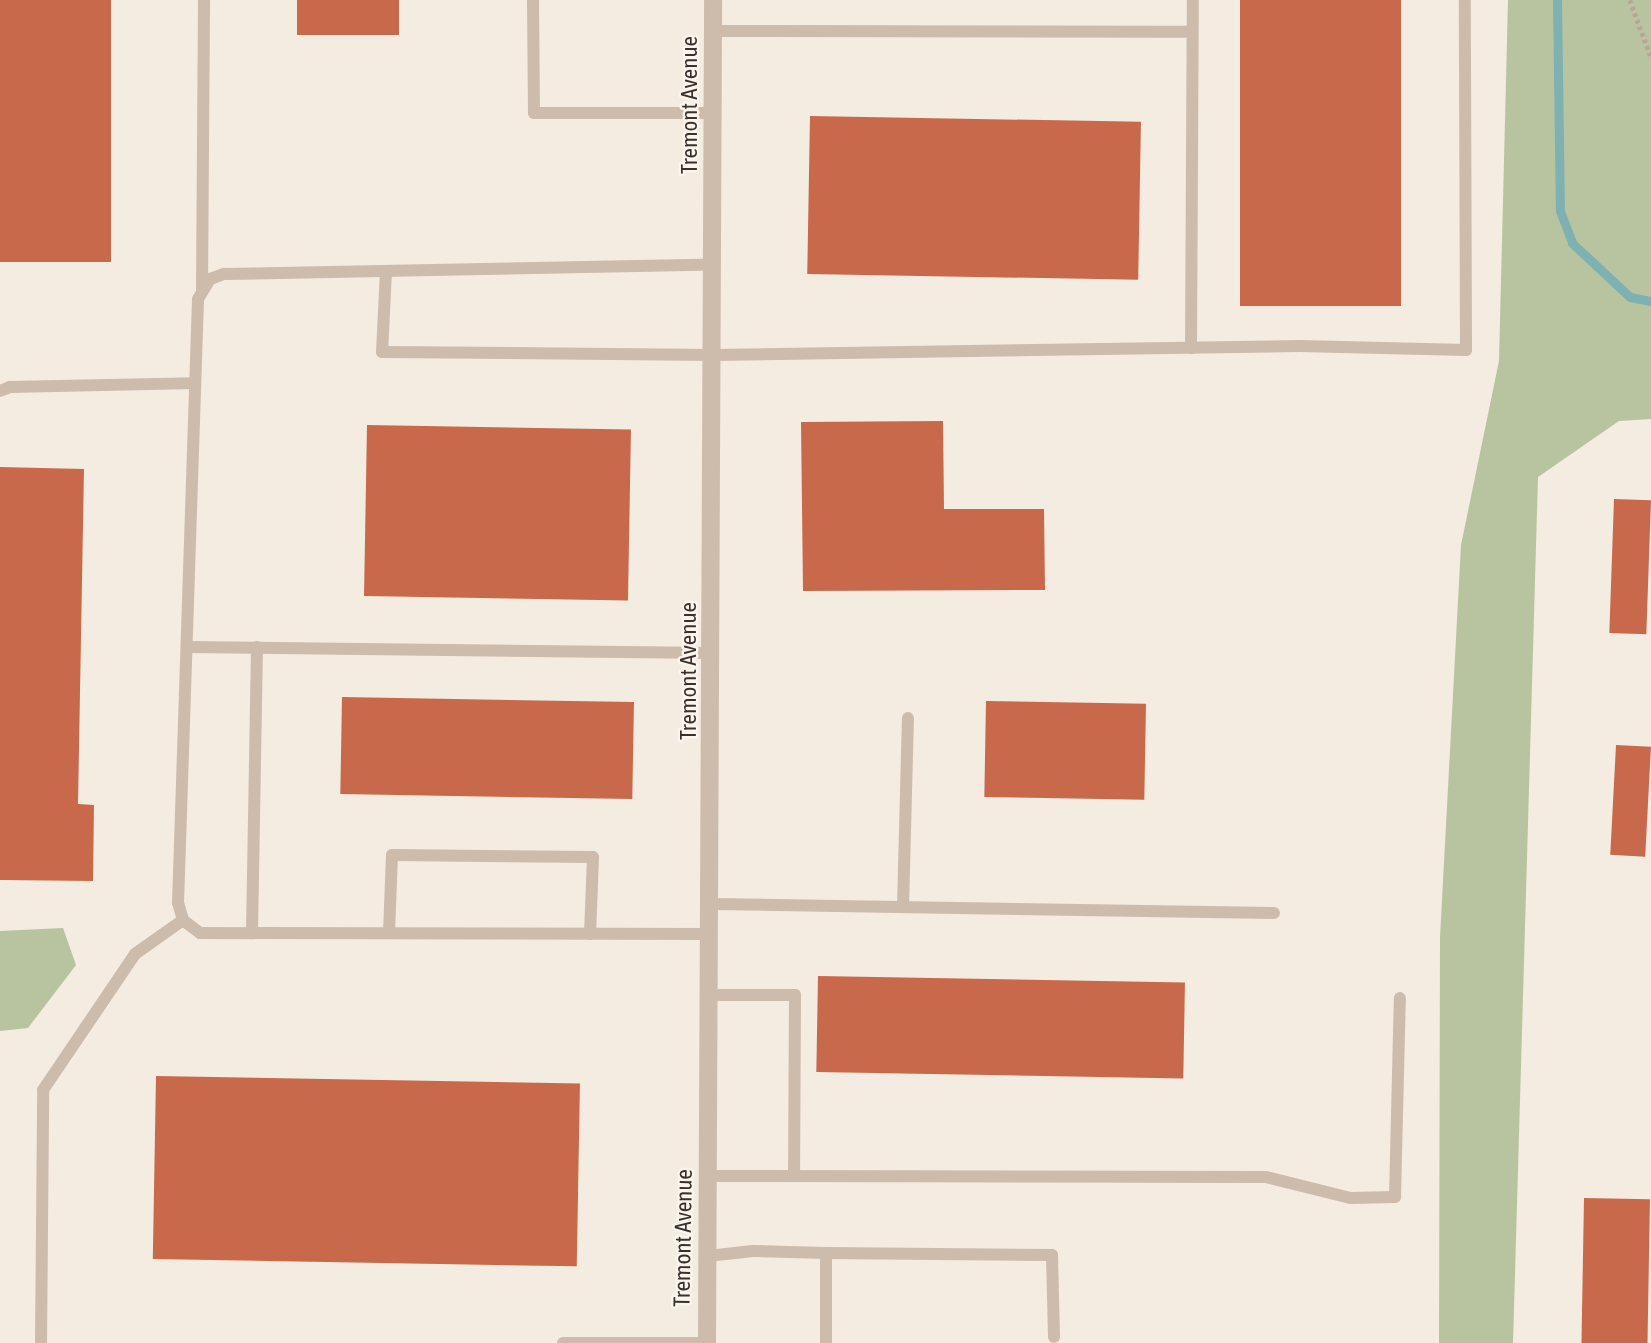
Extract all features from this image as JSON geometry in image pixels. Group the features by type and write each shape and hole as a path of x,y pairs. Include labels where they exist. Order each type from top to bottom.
{"street":[{"name":"Tremont Avenue","path":"707,1343 713,653 713,0"}],"lane":[{"path":"202,291 204,0"},
{"path":"533,0 534,113 715,113"},
{"path":"1191,348 1193,0"},
{"path":"386,271 382,352 714,355 1300,346 1466,351 1465,0"},
{"path":"714,31 1192,32"},
{"path":"710,934 200,933 183,920 178,903 198,299 210,279 224,274 714,265"},
{"path":"0,391 10,387 195,383"},
{"path":"187,647 713,653"},
{"path":"251,933 257,647"},
{"path":"903,907 908,718"},
{"path":"389,933 392,855 593,857 590,934"},
{"path":"711,904 1274,913"},
{"path":"41,1343 43,1090 135,954 183,920"},
{"path":"710,995 795,995 794,1176"},
{"path":"709,1176 1266,1177 1350,1198 1395,1197 1400,998"},
{"path":"708,1256 753,1251 1052,1255 1054,1337"},
{"path":"826,1253 826,1343"},
{"path":"563,1343 707,1343"}],"path":[{"path":"1630,0 1651,57"}],"green space":[{"path":"1508,0 1651,0 1651,419 1619,421 1538,477 1513,1343 1439,1343 1440,937 1461,545 1499,361"},
{"path":"63,928 76,965 28,1028 0,1031 0,931"}],"building":[{"path":"0,0 111,0 111,262 0,262"},
{"path":"297,0 399,0 399,35 297,35"},
{"path":"1240,0 1401,0 1401,306 1240,306"},
{"path":"810,116 1141,122 1138,280 807,274"},
{"path":"943,421 944,509 1044,509 1045,590 803,591 801,422"},
{"path":"367,425 631,430 628,601 364,596"},
{"path":"0,467 84,469 78,804 94,805 93,881 0,880"},
{"path":"1614,499 1651,500 1646,634 1609,633"},
{"path":"342,697 634,702 632,799 340,794"},
{"path":"986,701 1146,704 1144,800 984,797"},
{"path":"1616,745 1651,747 1645,857 1610,855"},
{"path":"818,976 1185,982 1183,1078 816,1072"},
{"path":"156,1076 580,1083 577,1266 153,1259"},
{"path":"1584,1198 1650,1199 1647,1343 1581,1343"}],"waterway":[{"path":"1557,0 1560,211 1572,243 1630,297 1651,301"}]}
